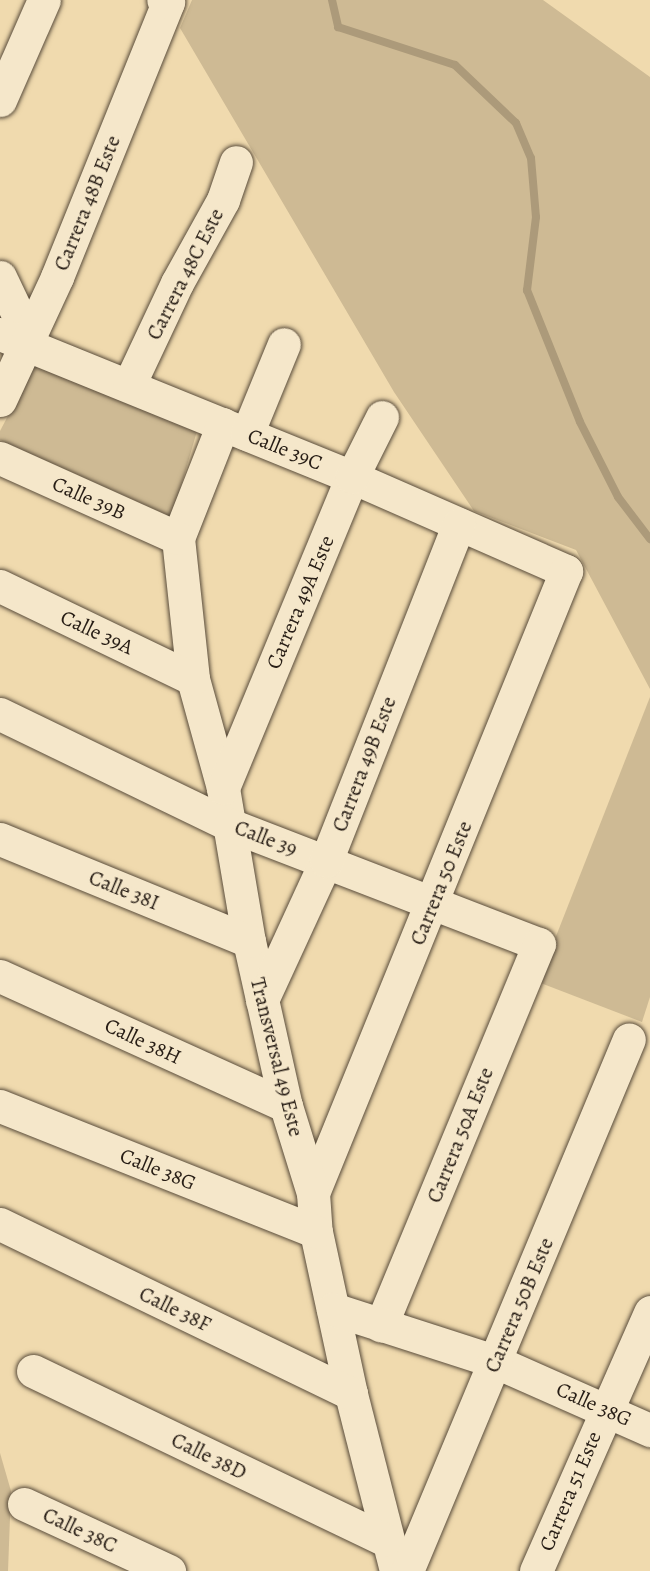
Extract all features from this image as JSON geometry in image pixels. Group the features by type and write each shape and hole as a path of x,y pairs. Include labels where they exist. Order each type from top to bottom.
{"street":[{"path":"0,100 44,0"},
{"name":"Carrera 48B Este","path":"0,400 17,338 57,277 166,1"},
{"name":"Carrera 48C Este","path":"129,385 177,283 223,200 236,162"},
{"path":"0,277 17,338"},
{"name":"Calle 39C","path":"17,338 352,477 566,571"},
{"path":"178,538 235,429 285,344"},
{"name":"Carrera 49A Este","path":"223,788 352,477 382,417"},
{"name":"Calle 39B","path":"0,458 178,538"},
{"name":"Carrera 49B Este","path":"262,1000 326,861 459,524"},
{"name":"Transversal 49 Este","path":"178,538 194,679 223,788 249,941 286,1106 313,1193 316,1232 351,1394 385,1540 396,1571"},
{"name":"Carrera 50 Este","path":"313,1193 433,904 566,571"},
{"name":"Calle 39A","path":"0,586 194,679"},
{"name":"Calle 39","path":"0,714 230,825 539,944"},
{"name":"Calle 38I","path":"0,839 249,941"},
{"name":"Carrera 50A Este","path":"381,1326 539,944"},
{"name":"Calle 38H","path":"0,976 286,1106"},
{"name":"Carrera 50B Este","path":"407,1571 629,1039"},
{"name":"Calle 38G","path":"0,1106 316,1232"},
{"name":"Calle 38F","path":"0,1224 351,1394"},
{"name":"Calle 38G","path":"333,1309 494,1362 606,1408 650,1430"},
{"name":"Carrera 51 Este","path":"536,1571 650,1312"},
{"name":"Calle 38D","path":"33,1371 385,1540"},
{"name":"Calle 38C","path":"24,1504 169,1571"}],"shaded area":[{"path":"192,0 543,0 650,77 650,689 576,550 474,511 394,392 180,28"},
{"path":"34,366 197,431 172,517 0,440 0,431"},
{"path":"650,697 650,997 642,1022 538,982"},
{"path":"0,1453 11,1491 8,1571 0,1571"}],"waterway":[{"path":"332,0 338,27 455,65 516,123 531,158 536,217 527,290 580,422 618,497 650,539"}]}
